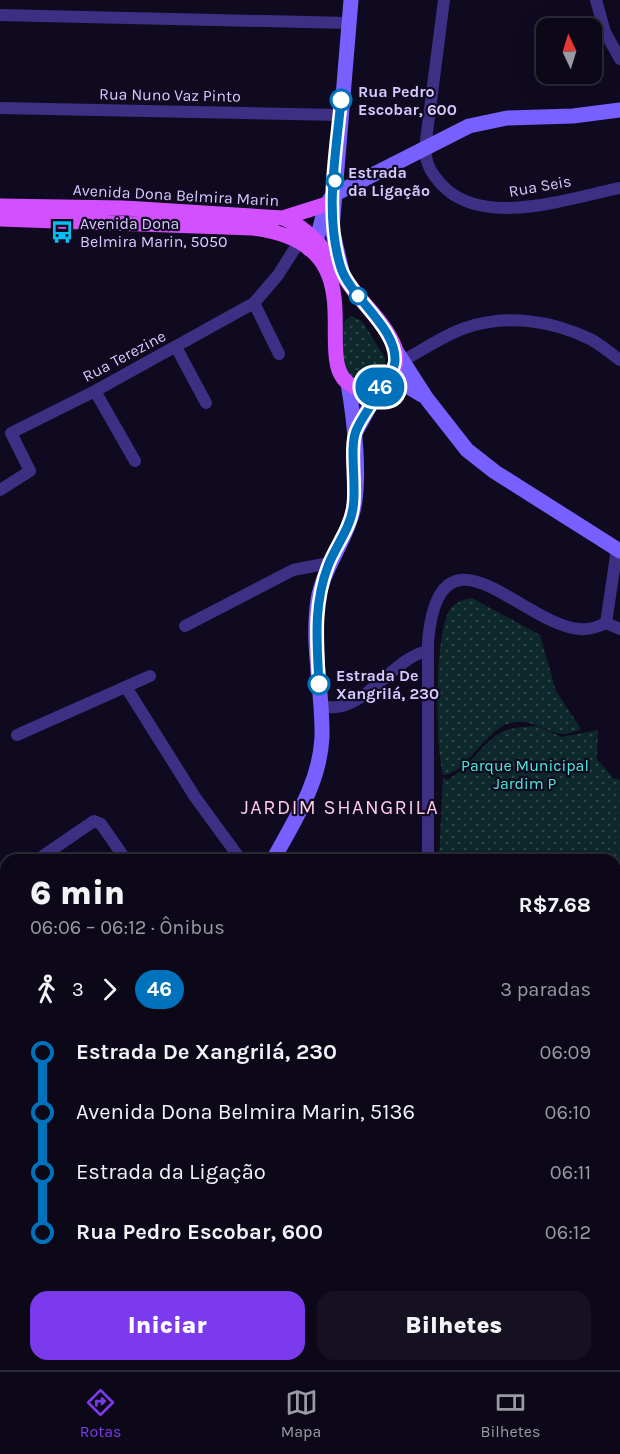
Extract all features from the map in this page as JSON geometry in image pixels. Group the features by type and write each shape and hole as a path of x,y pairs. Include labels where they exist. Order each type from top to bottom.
{"main road":[{"path":"342,271 333,240 329,200 351,0"},
{"path":"283,218 329,200 469,126 489,121 590,115 620,110"},
{"path":"308,245 329,200"},
{"name":"Avenida Dona Belmira Marin","path":"0,206 125,208 283,218 296,223 332,280 337,317 335,366 348,384 366,390 404,384 427,399"},
{"name":"Avenida Dona Belmira Marin","path":"0,219 252,228 273,230 308,245 342,271 427,399 467,450 495,472 618,550"},
{"path":"337,317 353,307 370,311"},
{"path":"354,436 381,386 391,377 399,355"},
{"path":"276,854 311,789 322,739 316,630 318,600 329,563 353,511 356,490 354,436 348,384"}],"street":[{"path":"425,148 444,0"},
{"path":"596,0 605,32 620,59"},
{"path":"0,15 348,23"},
{"name":"Rua Nuno Vaz Pinto","path":"0,108 340,115"},
{"name":"Rua Seis","path":"425,148 430,171 448,192 464,202 485,207 503,209 527,206 620,188"},
{"name":"Rua Terezine","path":"0,490 30,471 11,433 95,391 254,303 308,245"},
{"path":"254,303 279,354"},
{"path":"399,355 464,328 498,321 528,320 555,325 591,340 620,360"},
{"path":"176,346 206,403"},
{"path":"95,391 135,461"},
{"path":"606,623 618,550"},
{"path":"185,626 293,570 329,563"},
{"path":"428,854 427,651 430,617 434,605 451,585 465,580 486,584 552,621 567,626 584,629 606,623 620,629"},
{"path":"320,705 331,708 347,706 405,662 427,651"},
{"path":"17,735 150,676"},
{"path":"126,687 195,797 237,854"},
{"path":"46,854 94,821 101,824 122,854"}],"green space":[{"path":"351,316 362,321 385,358 385,376 364,388 338,369 341,333 346,320"},
{"name":"Parque Municipal Jardim P","path":"472,598 540,635 556,691 581,729 564,734 525,722 510,723 492,734 459,768 443,775 440,760 437,695 443,630 451,608 460,601"},
{"name":"Parque Municipal Jardim P","path":"537,726 562,737 598,730 597,759 613,778 620,780 620,854 439,854 443,777 447,780 455,775 493,738 513,728"}],"bus line":[{"name":"46","path":"319,684 316,630 318,600 329,563 353,511 356,490 354,436 373,398 391,377 395,362 395,349 392,343 342,271 333,240 333,195 341,100"}],"place":[{"name":"Rua Pedro Escobar, 600","path":"341,100"},
{"name":"Estrada da Ligação","path":"335,181"},
{"name":"Avenida Dona Belmira Marin, 5050","path":"62,232"},
{"name":"Estrada De Xangrilá, 230","path":"319,684"}],"district":[{"name":"JARDIM SHANGRILA","path":"340,807"}]}
